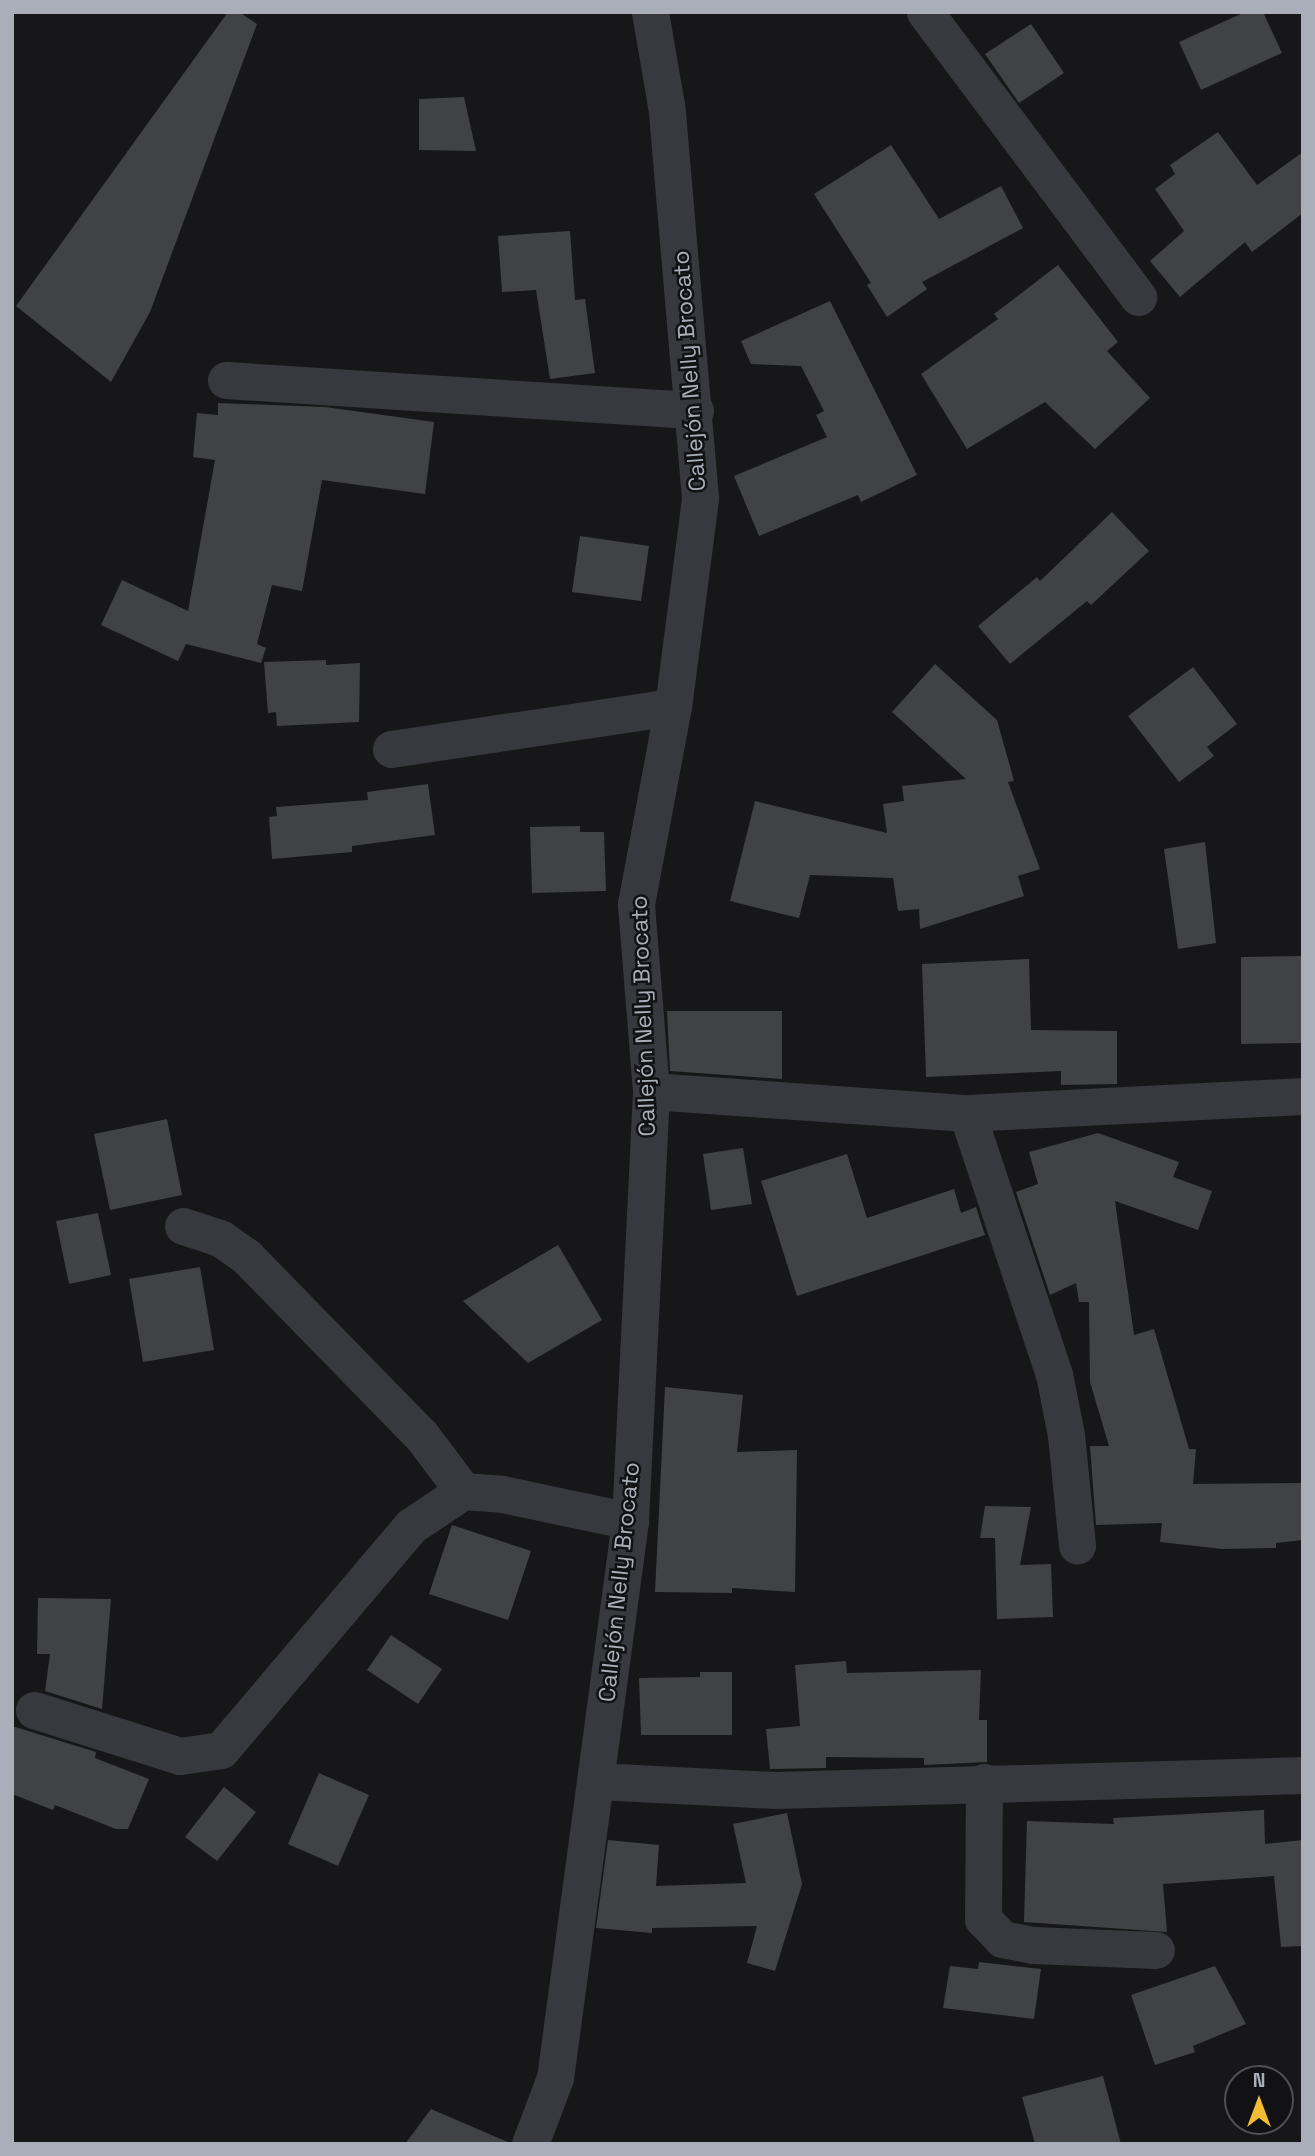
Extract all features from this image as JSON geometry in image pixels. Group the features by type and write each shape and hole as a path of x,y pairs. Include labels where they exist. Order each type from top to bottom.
{"street":[{"name":"Callejón Nelly Brocato","path":"530,2144 555,2078 630,1521 651,1091 636,904 673,707 700,498 695,410 666,105 650,12"},
{"path":"925,12 1139,297"},
{"path":"226,380 695,410"},
{"path":"391,749 673,707"},
{"path":"651,1091 967,1114 1303,1096"},
{"path":"967,1114 1054,1374 1066,1435 1077,1545"},
{"path":"183,1226 220,1238 247,1257 421,1435 463,1491"},
{"path":"34,1710 180,1756 220,1750 411,1526 463,1491 502,1494 630,1521"},
{"path":"597,1781 776,1790 1303,1774"},
{"path":"984,1783 983,1919 1002,1939 1032,1945 1156,1950"}],"building":[{"path":"228,12 239,12 257,24 150,312 111,382 16,306"},
{"path":"1245,12 1263,12 1282,53 1201,90 1179,42"},
{"path":"1031,24 1064,73 1019,103 985,54"},
{"path":"464,97 476,151 419,150 419,99"},
{"path":"1218,132 1257,185 1303,152 1303,213 1252,252 1245,242 1180,297 1150,261 1184,231 1155,189 1175,174 1170,165"},
{"path":"891,145 939,219 1001,186 1023,228 922,282 927,289 887,317 867,285 871,283 814,194"},
{"path":"570,231 575,300 585,299 595,373 550,379 536,290 502,292 498,236"},
{"path":"1058,265 1118,342 1107,351 1150,398 1095,449 1045,402 967,449 921,374 998,319 994,314"},
{"path":"830,301 917,475 861,502 858,495 759,536 734,476 827,437 816,415 824,411 801,366 751,364 741,341"},
{"path":"218,403 325,407 434,422 425,494 322,480 302,591 272,585 257,644 266,648 261,663 186,644 178,661 101,625 122,580 188,611 215,460 193,457 197,413 218,415"},
{"path":"1112,512 1149,551 1091,605 1087,601 1010,664 978,626 1037,577 1040,581"},
{"path":"580,536 649,546 641,601 572,592"},
{"path":"326,660 326,665 360,663 359,722 277,726 276,712 268,713 264,662"},
{"path":"935,664 997,720 1014,781 1008,782 1040,869 1018,876 1024,896 920,929 919,909 898,911 893,878 810,875 799,918 730,901 755,801 887,833 883,804 904,801 902,786 966,779 892,712"},
{"path":"1193,667 1237,724 1207,747 1214,756 1179,782 1128,716"},
{"path":"428,784 435,835 352,846 352,852 272,859 269,817 277,816 276,807 368,800 367,792"},
{"path":"580,826 580,832 604,832 606,891 532,893 530,827"},
{"path":"1205,842 1216,943 1178,949 1164,849"},
{"path":"1303,956 1303,1043 1241,1044 1241,957"},
{"path":"1029,959 1031,1030 1117,1031 1117,1084 1061,1085 1061,1071 926,1077 922,964"},
{"path":"667,1011 782,1011 782,1079 670,1071"},
{"path":"167,1119 182,1195 110,1210 94,1134"},
{"path":"1098,1133 1179,1162 1173,1177 1212,1191 1198,1230 1115,1201 1134,1335 1154,1329 1189,1449 1196,1449 1193,1484 1303,1483 1303,1540 1276,1543 1276,1548 1222,1549 1160,1542 1162,1523 1096,1525 1090,1446 1109,1446 1090,1382 1089,1302 1079,1302 1076,1283 1050,1295 1016,1192 1038,1184 1029,1152"},
{"path":"743,1148 752,1204 711,1210 703,1154"},
{"path":"847,1154 867,1218 954,1189 961,1213 976,1207 985,1235 797,1296 761,1181"},
{"path":"98,1213 111,1275 69,1284 56,1221"},
{"path":"558,1245 602,1320 528,1363 463,1301"},
{"path":"200,1267 214,1350 143,1362 129,1279"},
{"path":"665,1387 743,1395 737,1452 797,1450 795,1592 732,1588 732,1593 655,1592"},
{"path":"985,1506 1031,1507 1020,1565 1051,1564 1053,1617 997,1619 995,1538 980,1538"},
{"path":"452,1525 531,1551 508,1620 429,1594"},
{"path":"38,1598 111,1599 102,1709 45,1691 50,1654 37,1654"},
{"path":"391,1635 442,1669 418,1704 367,1670"},
{"path":"846,1661 847,1673 981,1670 979,1720 987,1720 987,1762 924,1765 924,1758 826,1757 826,1768 770,1769 766,1729 800,1726 795,1665"},
{"path":"700,1672 732,1672 732,1735 641,1735 639,1678 700,1677"},
{"path":"12,1726 96,1752 95,1758 149,1779 128,1829 116,1829 55,1805 53,1810 12,1794"},
{"path":"319,1773 369,1795 338,1866 288,1844"},
{"path":"224,1787 256,1812 217,1861 185,1837"},
{"path":"1264,1810 1265,1844 1303,1840 1303,1946 1281,1947 1274,1876 1163,1884 1167,1932 1024,1922 1027,1821 1114,1824 1113,1818"},
{"path":"787,1813 802,1884 775,1971 747,1963 757,1926 652,1928 652,1933 596,1928 608,1840 659,1845 656,1886 746,1883 733,1824"},
{"path":"979,1962 1041,1969 1034,2019 943,2008 950,1966 978,1969"},
{"path":"1215,1966 1246,2024 1193,2046 1195,2052 1155,2065 1131,1995"},
{"path":"1103,2076 1121,2144 1035,2144 1022,2097"},
{"path":"431,2109 510,2143 510,2144 405,2144"}]}
